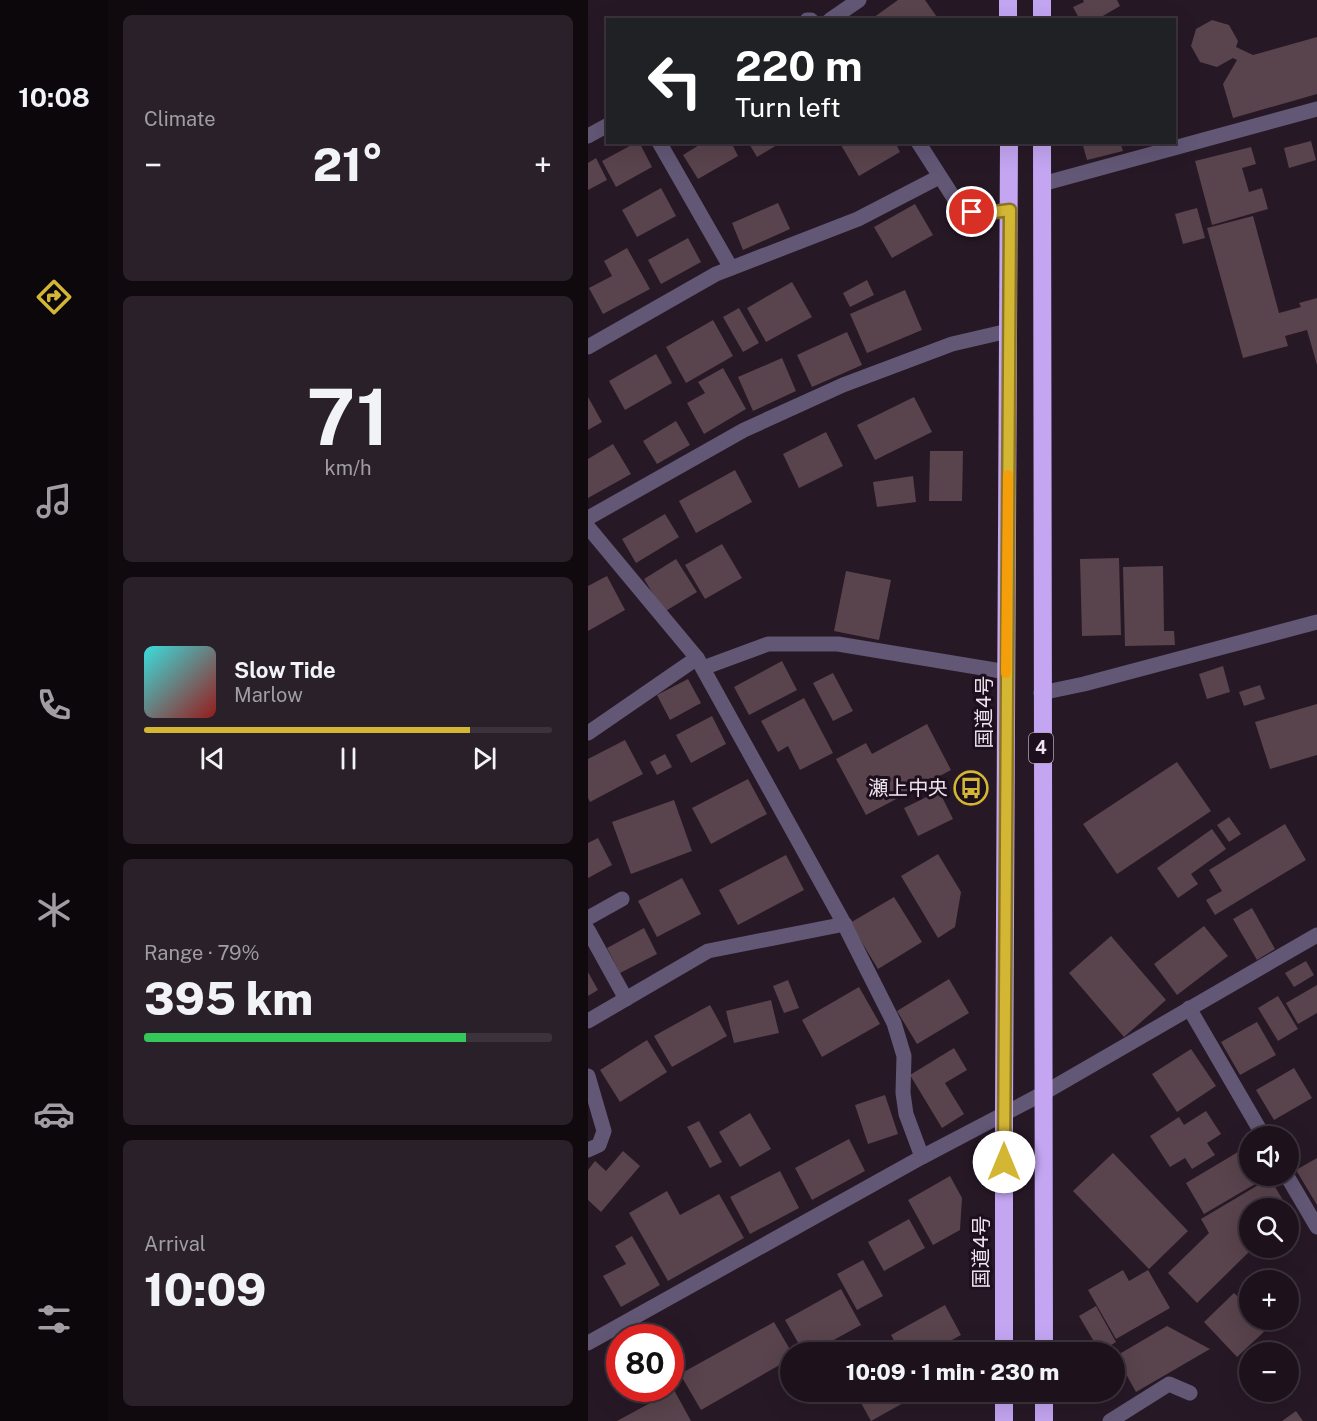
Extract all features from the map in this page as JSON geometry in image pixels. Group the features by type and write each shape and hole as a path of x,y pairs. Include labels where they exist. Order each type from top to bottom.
{"highway":[{"path":"1008,0 1008,18"},
{"path":"1042,0 1042,18"},
{"name":"国道4号","path":"1004,1342 1010,144"},
{"name":"4","path":"1042,144 1041,693 1044,1342"},
{"path":"1004,1402 1004,1421"},
{"path":"1044,1402 1044,1421"}],"street":[{"path":"833,18 859,0"},
{"path":"1042,184 1317,109"},
{"path":"588,136 606,126"},
{"path":"660,144 731,268"},
{"path":"919,144 959,206 972,212 1010,210"},
{"path":"588,347 716,274 858,219 939,177"},
{"path":"588,518 744,430 833,390 952,344 1008,331"},
{"path":"588,527 700,663 844,924 894,1023 904,1056 903,1093 906,1114 922,1158"},
{"path":"1041,693 1084,684 1317,622"},
{"path":"588,733 700,663 768,644 838,644 1006,672"},
{"path":"588,918 622,898"},
{"path":"588,1021 708,951 844,924"},
{"path":"588,930 626,999"},
{"path":"588,1343 1042,1094 1317,935"},
{"path":"1189,1008 1258,1126"},
{"path":"588,1076 604,1131 599,1145 588,1150"},
{"path":"1293,1186 1315,1221"},
{"path":"1110,1421 1169,1384 1190,1393"}],"building":[{"path":"898,0 925,0 938,18 873,18"},
{"path":"1083,0 1117,0 1120,6 1099,18 1079,18 1073,7 1084,2"},
{"path":"1212,20 1229,25 1238,41 1236,47 1253,55 1317,37 1317,94 1233,118 1223,84 1237,60 1233,58 1217,67 1200,62 1191,46 1196,29"},
{"path":"1311,141 1316,160 1289,168 1284,148"},
{"path":"633,144 640,144 652,167 616,187 602,161"},
{"path":"701,144 732,144 738,156 698,179 683,155"},
{"path":"749,144 779,144 757,157"},
{"path":"896,144 900,152 859,176 841,145"},
{"path":"1083,144 1121,144 1123,151 1087,160"},
{"path":"1251,147 1256,164 1242,168 1249,192 1262,188 1268,209 1212,225 1195,161"},
{"path":"596,158 607,180 588,190 588,163"},
{"path":"661,188 676,216 637,237 622,210"},
{"path":"778,203 790,229 743,250 732,223"},
{"path":"915,204 933,235 892,258 874,227"},
{"path":"1197,208 1205,238 1183,244 1175,214"},
{"path":"1253,216 1279,313 1301,307 1299,303 1317,298 1317,365 1307,330 1285,336 1288,346 1243,358 1207,228"},
{"path":"688,238 701,262 661,284 648,260"},
{"path":"627,248 650,289 603,314 589,288 612,276 604,261"},
{"path":"867,280 874,295 850,307 843,293"},
{"path":"792,282 812,317 766,342 747,308"},
{"path":"905,290 922,330 867,353 850,314"},
{"path":"739,308 759,343 743,352 723,317"},
{"path":"713,320 733,356 686,383 666,347"},
{"path":"847,332 862,365 812,387 797,355"},
{"path":"656,354 672,383 625,410 609,381"},
{"path":"782,358 796,391 753,411 738,377"},
{"path":"723,368 746,409 704,434 687,403 705,393 698,382"},
{"path":"588,397 602,422 588,430"},
{"path":"914,397 932,432 875,460 857,425"},
{"path":"676,421 690,445 657,464 643,441"},
{"path":"826,432 843,466 799,488 783,454"},
{"path":"613,444 631,474 588,498 588,459"},
{"path":"930,451 963,451 962,501 929,501"},
{"path":"735,470 752,502 696,533 679,501"},
{"path":"913,476 916,502 877,507 873,482"},
{"path":"665,514 679,537 636,563 622,539"},
{"path":"722,544 742,578 705,599 685,565"},
{"path":"1119,558 1121,635 1082,636 1080,559"},
{"path":"676,559 697,592 664,612 644,579"},
{"path":"1163,566 1164,631 1174,631 1175,645 1125,646 1123,567"},
{"path":"846,571 891,580 879,640 834,631"},
{"path":"607,576 625,610 588,631 588,586"},
{"path":"782,661 797,690 749,715 734,687"},
{"path":"1223,666 1230,692 1207,699 1199,674"},
{"path":"833,673 853,711 833,721 813,683"},
{"path":"688,679 701,703 670,720 657,695"},
{"path":"1260,685 1265,699 1244,706 1239,692"},
{"path":"804,698 833,753 800,770 788,746 778,752 761,721"},
{"path":"1317,704 1317,755 1270,769 1255,722"},
{"path":"712,716 726,744 691,763 676,735"},
{"path":"927,724 951,770 866,815 836,759 866,743 872,754"},
{"path":"625,740 643,774 590,802 588,798 588,759"},
{"path":"665,754 672,767 657,775 650,762"},
{"path":"1177,762 1211,811 1117,874 1083,824"},
{"path":"748,779 767,814 711,844 692,808"},
{"path":"939,791 953,819 918,836 904,808"},
{"path":"674,800 692,851 631,874 612,822"},
{"path":"1229,817 1241,834 1229,842 1217,825"},
{"path":"1285,824 1306,860 1215,915 1206,900 1222,891 1209,870"},
{"path":"1212,829 1226,849 1191,874 1198,884 1178,898 1157,868"},
{"path":"598,838 612,865 588,878 588,843"},
{"path":"938,854 961,892 955,927 938,938 901,876"},
{"path":"786,855 804,890 738,925 719,890"},
{"path":"682,878 701,914 657,937 638,901"},
{"path":"894,897 922,942 878,969 850,923"},
{"path":"1252,908 1275,949 1257,960 1233,919"},
{"path":"1204,926 1228,956 1177,995 1154,964"},
{"path":"644,928 657,954 620,973 607,948"},
{"path":"1111,936 1166,1000 1124,1037 1069,973"},
{"path":"1306,961 1314,975 1294,987 1285,973"},
{"path":"588,972 598,990 588,996"},
{"path":"949,979 969,1013 917,1044 897,1011"},
{"path":"788,980 799,1008 784,1013 773,986"},
{"path":"1317,985 1317,1013 1298,1024 1286,1003"},
{"path":"859,987 880,1024 822,1057 802,1020"},
{"path":"1278,996 1298,1029 1278,1041 1258,1008"},
{"path":"771,1000 779,1033 734,1043 726,1011"},
{"path":"710,1005 727,1036 672,1067 654,1036"},
{"path":"1257,1022 1276,1055 1240,1075 1221,1042"},
{"path":"647,1040 667,1072 620,1102 600,1070"},
{"path":"954,1048 967,1070 945,1083 964,1114 942,1128 910,1075"},
{"path":"1191,1049 1216,1086 1177,1112 1152,1074"},
{"path":"1294,1068 1312,1098 1274,1120 1256,1090"},
{"path":"885,1095 898,1134 868,1144 855,1105"},
{"path":"1206,1111 1221,1134 1207,1143 1215,1155 1192,1169 1185,1158 1170,1167 1150,1136 1179,1117 1184,1125"},
{"path":"750,1113 771,1149 740,1167 719,1132"},
{"path":"699,1121 722,1162 710,1168 687,1127"},
{"path":"849,1139 865,1171 812,1200 795,1168"},
{"path":"623,1151 640,1166 601,1212 588,1200 588,1170 595,1161 606,1171"},
{"path":"1239,1151 1239,1186 1252,1186 1204,1214 1186,1183"},
{"path":"1113,1153 1188,1231 1149,1269 1073,1191"},
{"path":"1317,1158 1317,1205 1299,1175 1299,1168"},
{"path":"780,1171 799,1208 750,1234 730,1197"},
{"path":"950,1176 962,1198 960,1230 933,1245 908,1200"},
{"path":"1257,1186 1275,1186 1282,1198 1239,1198 1239,1258 1243,1258 1197,1303 1168,1273 1209,1233 1201,1219"},
{"path":"667,1191 680,1215 719,1194 744,1238 668,1281 629,1213"},
{"path":"909,1219 925,1248 884,1271 868,1242"},
{"path":"632,1236 660,1285 621,1307 603,1276 626,1264 615,1246"},
{"path":"863,1260 883,1296 857,1310 837,1274"},
{"path":"1123,1270 1129,1281 1148,1270 1170,1308 1116,1339 1088,1290"},
{"path":"841,1289 861,1325 830,1342 798,1342 785,1320"},
{"path":"1234,1293 1239,1298 1239,1330 1266,1330 1253,1342 1239,1342 1237,1357 1204,1322"},
{"path":"945,1305 961,1335 948,1342 895,1342 891,1335"},
{"path":"1096,1306 1116,1342 1094,1342 1079,1316"},
{"path":"774,1322 786,1342 780,1342 780,1365 701,1410 684,1381 684,1372"},
{"path":"1167,1326 1210,1349 1136,1392 1125,1372 1125,1351"},
{"path":"652,1402 681,1402 691,1421 617,1421"},
{"path":"861,1402 905,1402 871,1421"},
{"path":"1296,1411 1303,1421 1282,1421"}],"slow traffic":[{"path":"1006,673 1008,475"}],"place":[{"name":"瀬上中央","path":"971,788"}],"route":[{"path":"972,212 1010,210 1004,1162"}]}
